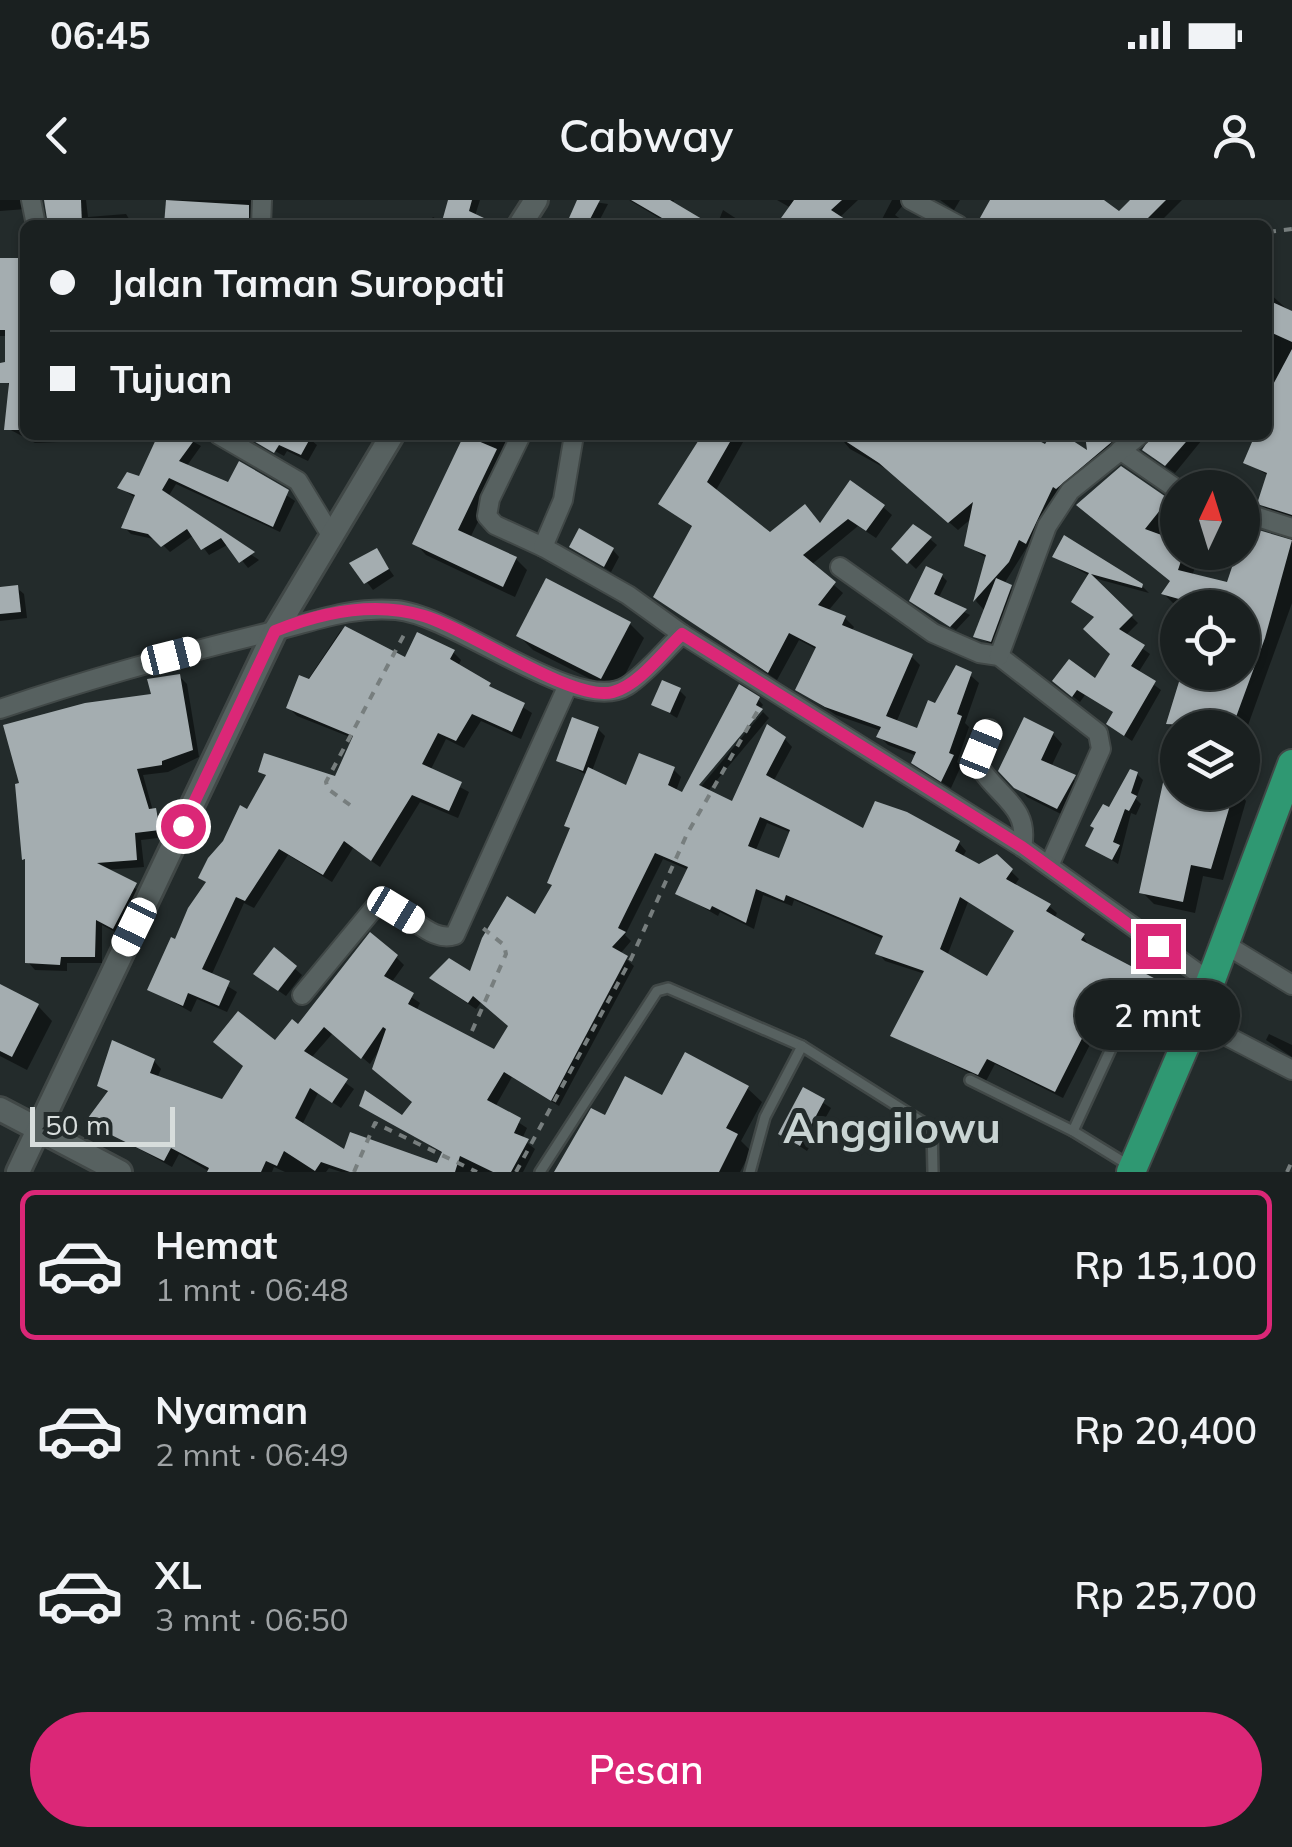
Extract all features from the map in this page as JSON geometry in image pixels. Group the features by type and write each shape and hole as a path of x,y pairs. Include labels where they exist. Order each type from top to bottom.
{"highway":[{"path":"1132,1170 1196,1020 1292,764"}],"street":[{"path":"911,200 949,220"},
{"path":"228,440 298,481 332,534"},
{"path":"18,1172 275,631 389,440"},
{"path":"519,440 490,499 487,516 495,525 628,595 682,634 1022,847 1209,981"},
{"path":"543,547 563,500 573,440"},
{"path":"1000,656 1047,526 1070,491 1133,440"},
{"path":"1120,450 1160,478"},
{"path":"1260,518 1292,528"},
{"path":"840,567 933,633 979,653 1000,656 1101,739 1049,866"},
{"path":"0,709 104,674 332,613 414,613 568,684 596,693 628,686 682,634"},
{"path":"302,994 374,908 396,910 447,937 455,935 467,916 568,684"},
{"path":"990,729 979,760 981,769 1024,819 1022,847"},
{"path":"1222,944 1292,985"},
{"path":"1196,1020 1292,1070"},
{"path":"0,1109 120,1172"}],"lane":[{"path":"540,1172 657,991 668,988 802,1046 932,1128 933,1172"},
{"path":"1073,1131 1128,1012"},
{"path":"750,1172 766,1117 802,1046"},
{"path":"970,1080 1073,1131 1132,1170"}],"path":[{"path":"350,804 328,789 326,782 414,613"},
{"path":"516,1172 631,959 687,834 771,688"},
{"path":"467,916 504,945 506,954 472,1031"},
{"path":"354,1172 376,1123 477,1172"},
{"path":"1287,1172 1292,1161"}],"building":[{"path":"44,200 81,200 82,220 47,220"},
{"path":"166,200 249,205 249,220 164,220"},
{"path":"448,200 472,200 469,211 488,220 442,220"},
{"path":"577,200 600,200 590,220 568,220"},
{"path":"631,200 670,200 704,220 661,220"},
{"path":"794,200 842,200 831,210 846,220 780,220"},
{"path":"990,200 1104,200 1119,211 1130,200 1166,200 1146,220 979,220"},
{"path":"0,258 20,258 20,430 4,430 9,383 0,383 0,363 5,362 5,330 0,330"},
{"path":"1272,302 1292,311 1292,342 1272,333"},
{"path":"1292,349 1292,515 1260,505 1267,473 1243,463 1253,440 1272,440 1272,386"},
{"path":"156,440 194,440 179,461 228,482 239,461 289,490 273,527 169,478 162,490 255,552 239,563 221,538 201,550 187,529 161,547 148,534 121,528 135,495 117,488 127,472 139,476"},
{"path":"252,440 309,440 301,455 279,445 274,453"},
{"path":"462,440 476,440 497,449 458,530 517,557 503,587 412,544"},
{"path":"699,440 731,440 707,482 770,532 805,504 820,523 850,480 885,505 866,531 848,519 803,555 836,582 818,605 846,616 842,625 913,654 886,716 917,728 928,700 935,703 956,665 972,672 957,714 962,716 949,753 954,755 941,782 911,763 916,752 876,737 881,727 825,707 795,690 816,647 789,633 768,673 653,597 692,526 658,504"},
{"path":"844,440 1037,440 1045,444 1048,440 1072,440 1087,450 1086,440 1114,440 1056,489 1053,487 1026,544 1019,540 1009,562 973,602 986,555 964,546 973,502 948,523 879,463"},
{"path":"1149,440 1188,440 1165,466 1142,450"},
{"path":"1121,466 1160,493 1160,510 1145,529 1160,534 1160,570 1178,570 1227,582 1231,570 1260,570 1260,530 1292,540 1260,652 1260,590 1164,590 1170,581 1076,505"},
{"path":"913,524 932,537 907,564 891,549"},
{"path":"579,528 614,548 604,567 569,547"},
{"path":"1064,535 1143,584 1142,588 1091,574 1133,615 1119,629 1145,645 1131,666 1156,681 1124,736 1106,724 1113,712 1077,690 1072,697 1052,681 1069,659 1095,678 1110,654 1083,629 1094,617 1071,602 1089,573 1052,557"},
{"path":"377,548 389,569 364,584 349,563"},
{"path":"926,566 943,574 934,594 967,609 950,627 909,601"},
{"path":"546,578 631,622 601,679 516,636"},
{"path":"996,578 1012,585 991,642 973,637"},
{"path":"18,585 21,612 0,614 0,587"},
{"path":"345,626 405,657 417,632 455,650 450,659 491,683 489,686 525,703 512,732 472,714 456,741 438,733 422,764 462,782 449,811 412,795 371,861 344,841 323,875 279,849 245,901 236,897 202,969 230,981 219,1006 188,993 183,1006 147,990 171,937 175,939 188,908 206,882 198,878 208,858 223,841 240,805 247,809 266,775 258,772 264,753 335,776 353,736 286,708 299,675 309,679"},
{"path":"180,674 193,750 162,761 162,765 137,769 149,809 156,808 160,830 135,833 137,860 97,863 137,883 113,929 96,920 95,957 61,957 60,965 25,963 25,859 22,860 15,784 19,783 3,725 85,703 151,694 147,679"},
{"path":"662,680 681,688 670,713 651,705"},
{"path":"739,684 760,697 756,705 763,709 699,785 732,801 767,724 786,737 766,775 863,828 875,801 907,812 960,841 955,851 979,864 997,854 1013,869 1006,879 1051,904 1046,911 1085,934 1081,940 1173,988 1164,1005 1112,979 1055,1092 987,1059 978,1075 890,1036 924,971 875,954 883,936 786,895 784,901 756,889 746,923 712,906 710,910 675,894 688,867 655,853 618,928 626,932 612,947 628,956 551,1101 504,1072 487,1100 521,1118 514,1133 529,1139 511,1172 493,1172 460,1156 455,1172 350,1172 321,1162 315,1171 284,1151 277,1166 266,1161 261,1172 207,1172 209,1168 171,1148 164,1161 85,1122 108,1091 97,1086 112,1040 155,1059 150,1073 222,1099 243,1066 213,1042 238,1011 275,1040 292,1019 298,1024 370,932 398,955 384,976 414,993 408,1004 494,1049 508,1026 473,996 468,1003 429,978 449,958 470,971 482,938 507,896 535,914 552,885 547,883 570,828 564,826 588,767 626,785 639,753 675,767 668,785 682,792","holes":["760,817 790,830 779,858 748,846","960,897 1014,931 987,976 940,949","324,1027 361,1059 383,1027 386,1029 372,1069 412,1102 402,1115 365,1090 359,1106 442,1152 437,1163 350,1132 344,1149 295,1118 310,1088 332,1103 348,1079 304,1051"]},
{"path":"1176,690 1246,690 1239,710 1170,710"},
{"path":"572,717 599,727 583,771 556,761"},
{"path":"1024,717 1054,732 1041,760 1076,775 1057,809 1014,788 998,771"},
{"path":"1130,769 1138,772 1131,793 1137,796 1129,811 1125,809 1113,842 1120,845 1112,860 1085,846 1094,828 1090,826 1103,804 1109,807"},
{"path":"1160,797 1160,810 1229,810 1211,869 1191,865 1183,902 1139,893"},
{"path":"274,947 297,966 278,991 253,974"},
{"path":"0,984 39,1004 12,1057 0,1051"},
{"path":"685,1052 749,1086 726,1128 738,1134 719,1172 554,1172 591,1108 605,1115 625,1076 662,1095"},
{"path":"803,1087 825,1099 800,1146 778,1134"}],"district":[{"name":"Anggilowu","path":"892,1128"}],"route":[{"path":"183,826 275,631 305,619 364,610 396,610 428,617 568,684 596,693 611,693 628,686 682,634 1022,847 1158,946"}]}
